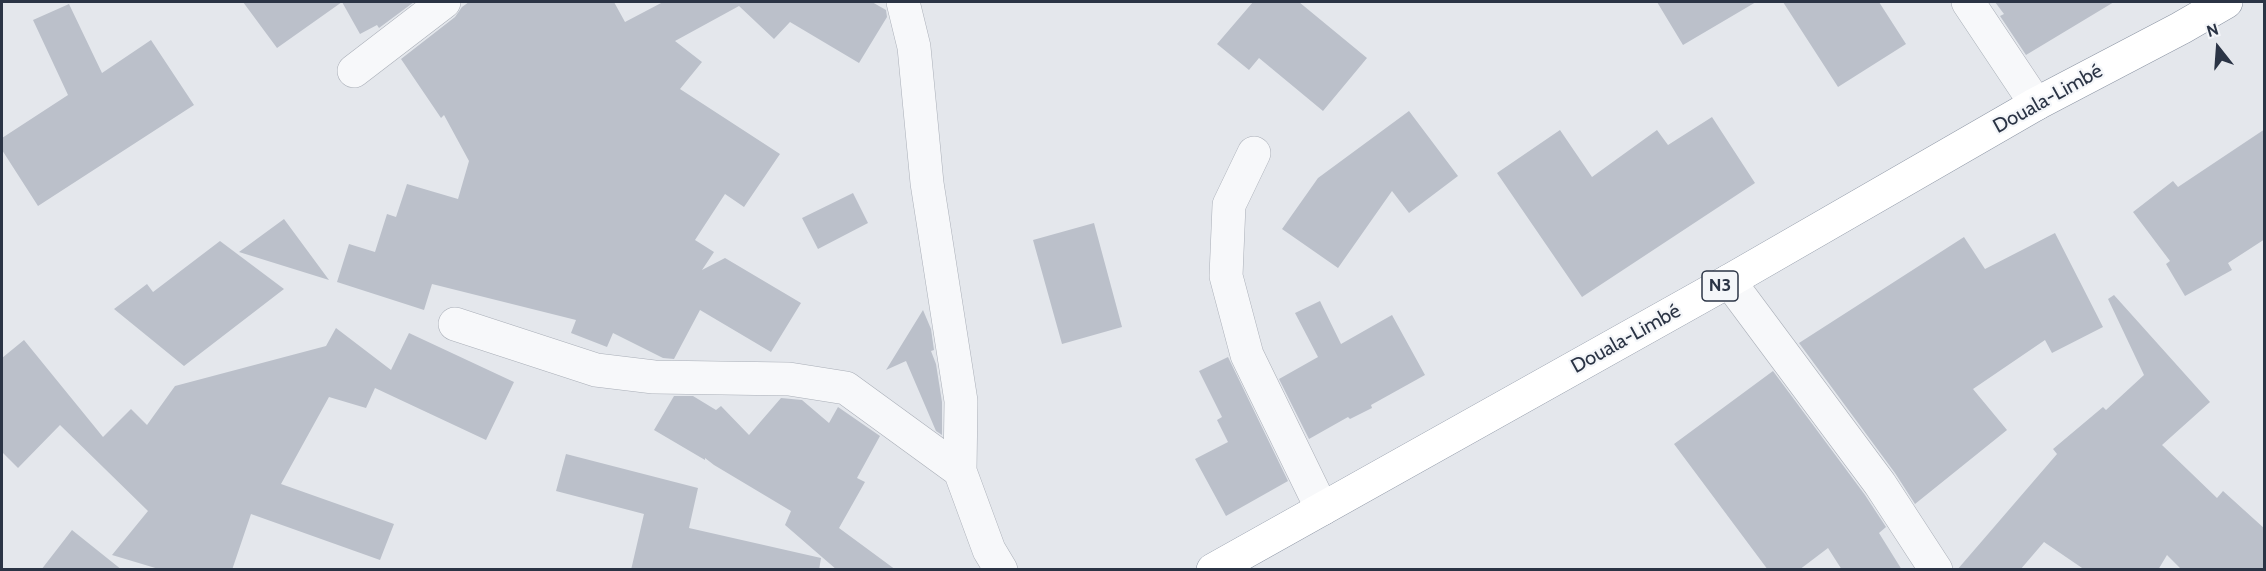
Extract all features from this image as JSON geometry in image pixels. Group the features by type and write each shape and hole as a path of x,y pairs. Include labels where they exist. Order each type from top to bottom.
{"highway":[{"name":"Douala-Limbé","path":"1213,570 1729,281 2036,104 2226,2"}],"street":[{"path":"354,71 444,2"},
{"path":"903,2 914,47 927,183 961,401 960,471 989,550 1001,570"},
{"path":"1968,2 2036,104"},
{"path":"1254,153 1229,205 1226,276 1247,355 1322,509"},
{"path":"1729,281 1880,484 1936,570"},
{"path":"456,324 596,370 654,376 789,379 846,388 960,471"}],"building":[{"path":"243,2 342,2 277,48"},
{"path":"342,2 414,2 379,28 377,25 360,34"},
{"path":"469,2 614,2 625,22 663,2 872,2 886,10 887,17 859,63 790,22 774,39 739,6 675,41 702,62 680,89 780,154 744,207 725,194 695,240 714,252 702,270 725,258 801,303 771,352 700,310 674,359 663,358 613,333 607,347 571,333 576,320 432,284 424,310 337,282 349,244 375,252 387,214 396,217 407,184 458,199 469,161 444,115 441,118 401,59 455,17"},
{"path":"1253,2 1299,2 1367,58 1323,111 1259,58 1249,70 1217,44"},
{"path":"1657,2 1756,2 1683,45"},
{"path":"1783,2 1879,2 1906,44 1838,87"},
{"path":"1995,2 2114,2 2026,55 2000,16 2004,14"},
{"path":"69,4 102,73 151,40 194,105 38,206 2,150 2,138 68,95 33,20"},
{"path":"1409,111 1458,176 1409,213 1392,191 1338,268 1282,229 1318,178"},
{"path":"1712,117 1755,183 1582,297 1497,173 1560,130 1592,177 1657,130 1668,145"},
{"path":"2265,129 2265,239 2228,263 2232,270 2185,296 2166,264 2170,261 2133,212 2173,181 2178,187"},
{"path":"853,193 868,223 818,249 802,218"},
{"path":"284,219 329,280 239,252"},
{"path":"1094,223 1122,327 1062,344 1033,240"},
{"path":"2055,233 2103,327 2052,353 2045,340 1973,389 2007,430 1915,504 1895,473 1799,343 1964,237 1985,269"},
{"path":"220,241 284,289 184,366 114,309 147,284 153,292"},
{"path":"2114,295 2210,402 2162,445 2217,498 2223,491 2265,529 2265,570 2182,570 2167,555 2158,570 2085,570 2044,542 2020,570 1957,570 2057,454 2053,449 2103,407 2106,410 2144,375 2108,299"},
{"path":"1320,301 1341,344 1392,315 1425,375 1371,405 1372,408 1350,419 1348,417 1309,439 1279,379 1318,357 1295,313"},
{"path":"923,310 931,329 934,350 931,351 936,364 942,402 942,435 936,431 906,361 886,370"},
{"path":"336,328 391,370 409,333 514,382 486,440 375,388 366,408 329,397 281,484 394,524 380,560 251,514 232,570 162,570 112,555 148,511 60,425 18,468 2,452 2,358 24,340 103,437 131,409 147,425 175,386 326,346"},
{"path":"1228,357 1288,481 1226,516 1195,459 1228,442 1217,420 1222,417 1199,371"},
{"path":"1773,371 1886,527 1879,533 1902,570 1842,570 1828,548 1799,570 1768,570 1674,444"},
{"path":"674,396 693,396 716,410 721,406 749,435 781,398 802,400 829,423 838,407 880,436 857,478 865,482 839,528 896,570 837,570 785,525 791,511 705,458 705,460 654,430"},
{"path":"566,454 698,488 689,528 821,558 819,570 631,570 644,514 556,491"},
{"path":"72,530 122,570 41,570"}]}
